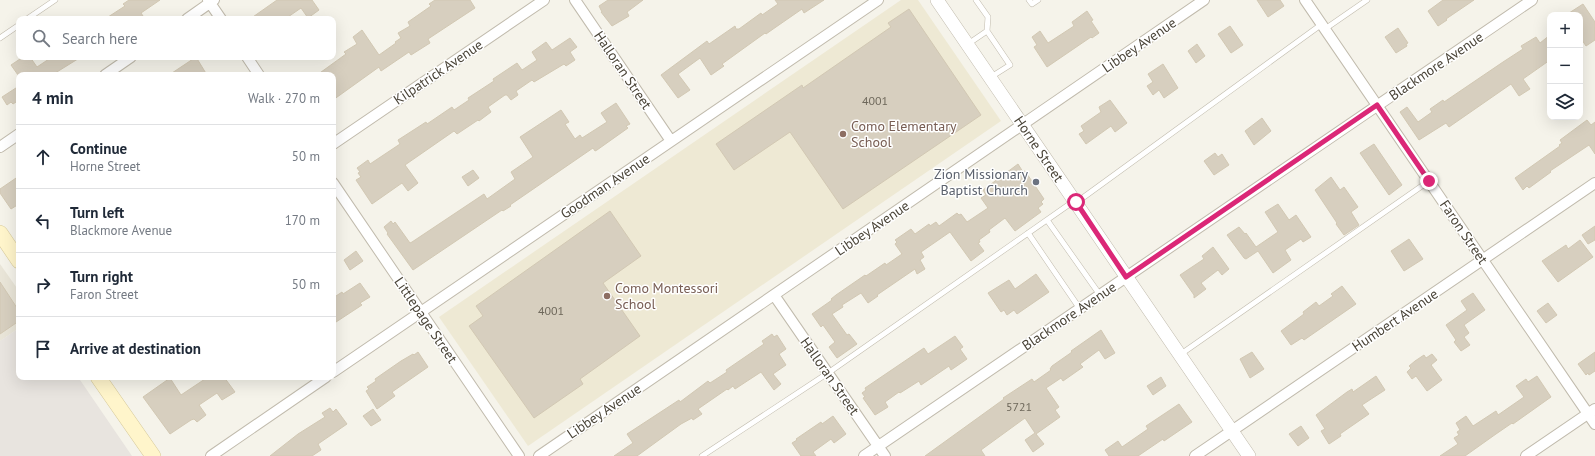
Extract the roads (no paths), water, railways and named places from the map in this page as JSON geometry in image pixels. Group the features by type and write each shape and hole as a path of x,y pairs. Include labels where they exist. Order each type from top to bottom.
{"main road":[{"path":"0,233 16,253"},
{"path":"100,380 153,456"}],"street":[{"name":"Kilpatrick Avenue","path":"336,142 544,0"},
{"name":"Halloran Street","path":"575,0 671,141"},
{"name":"Goodman Avenue","path":"336,370 878,0"},
{"name":"Horne Street","path":"937,0 1249,456"},
{"name":"Libbey Avenue","path":"539,456 1204,0"},
{"name":"Faron Street","path":"1305,0 1483,260 1592,411 1595,424"},
{"name":"Blackmore Avenue","path":"864,456 1532,0"},
{"path":"191,16 211,1 219,16"},
{"path":"109,72 127,60"},
{"path":"249,60 257,72"},
{"path":"0,147 16,136"},
{"name":"Humbert Avenue","path":"1195,456 1595,183"},
{"name":"Littlepage Street","path":"336,187 520,456"},
{"name":"Halloran Street","path":"774,295 885,456"},
{"path":"211,456 322,380"},
{"path":"1526,456 1592,411"}],"lane":[{"path":"31,16 55,0"},
{"path":"976,0 988,17 987,31 1010,64 990,78"},
{"path":"1029,0 1032,4 1038,0"},
{"path":"702,456 828,373 1028,232 1075,201 1324,27 1367,0"},
{"path":"0,38 16,27"},
{"path":"968,44 987,31"},
{"path":"1180,355 1429,181"},
{"path":"1047,220 1100,295"},
{"path":"1028,232 1080,309"}],"place":[{"name":"Como Elementary School","path":"843,134"},
{"name":"Zion Missionary Baptist Church","path":"1036,182"},
{"name":"Como Montessori School","path":"607,296"}]}
